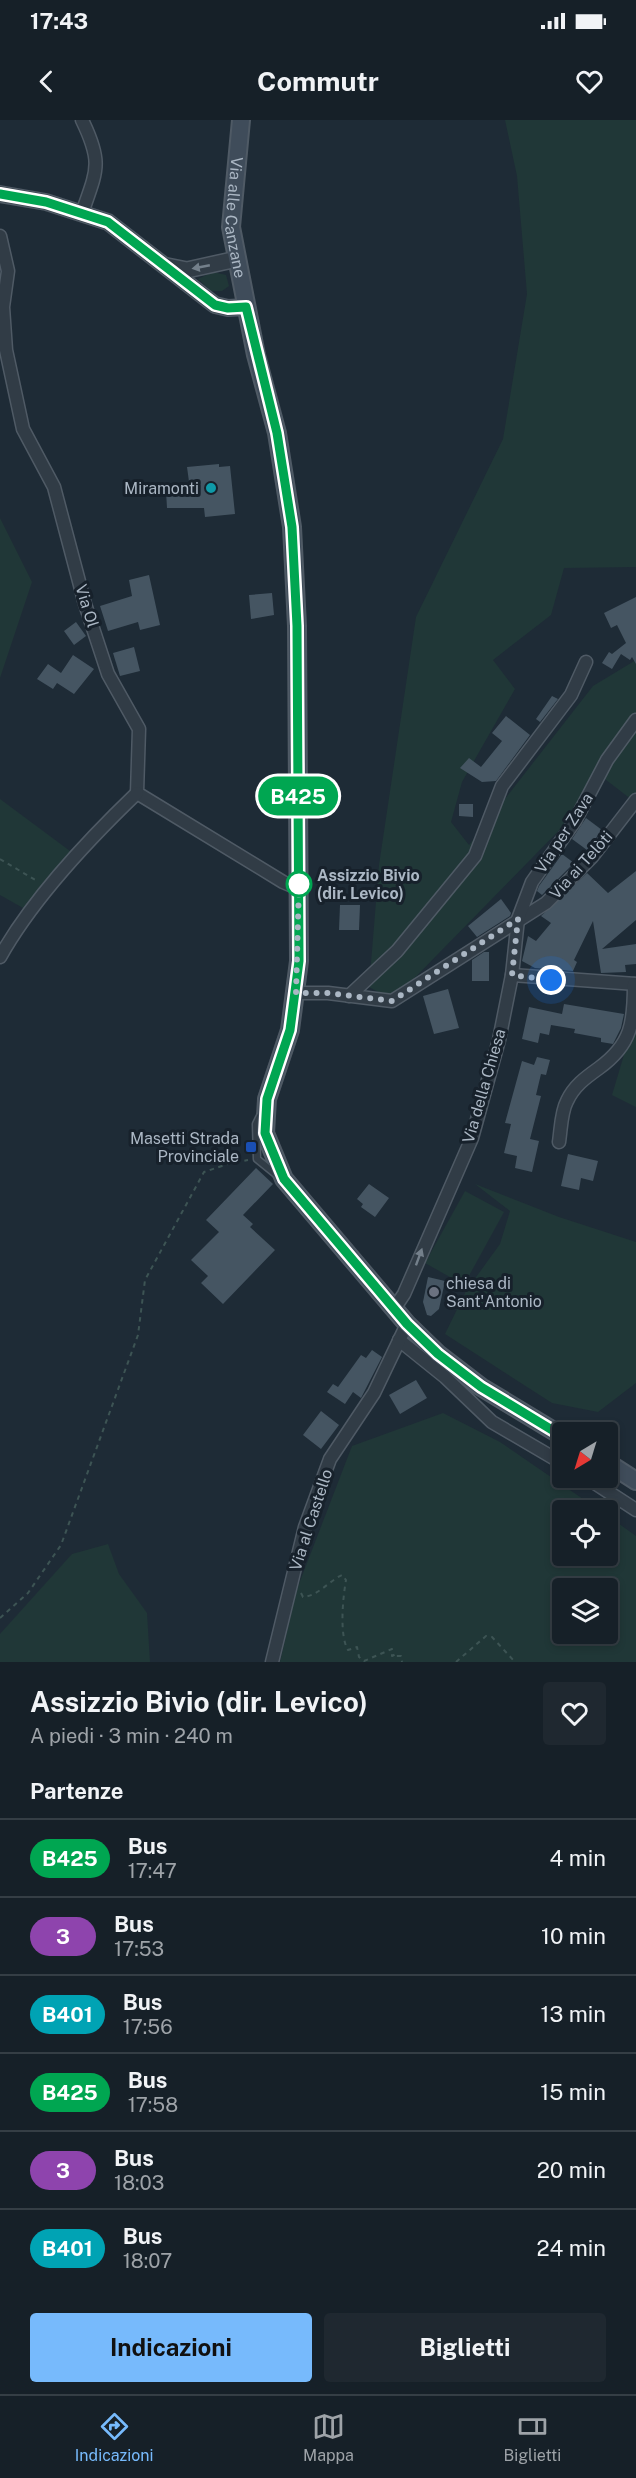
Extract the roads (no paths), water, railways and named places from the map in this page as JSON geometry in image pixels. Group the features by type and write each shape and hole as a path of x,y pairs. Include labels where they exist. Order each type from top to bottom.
{"main road":[{"name":"Via alle Canzane","path":"241,120 231,227 246,307 277,433 292,527 297,626 299,889 296,993 290,1030 267,1099 265,1133 284,1179 407,1324 438,1354 481,1387 552,1430"},
{"path":"618,1469 636,1481"}],"street":[{"path":"82,120 98,159 94,179 82,213"},
{"path":"0,194 46,202 108,222 215,305 228,308 246,307"},
{"name":"Via Ol","path":"0,236 8,271 3,307 6,350 23,429 54,487 85,604 108,674 139,729 137,793"},
{"path":"164,265 187,270 237,259"},
{"path":"349,996 397,951 475,856 502,786 571,695 586,662"},
{"name":"Via per Zava","path":"518,919 532,882 575,820 607,760 636,720"},
{"path":"0,957 50,888 106,823 137,793 262,870 299,889"},
{"name":"Via ai Telòti","path":"296,993 392,1001 546,903 592,857 636,801"},
{"name":"Via della Chiesa","path":"394,1310 404,1294 471,1138 499,1040 512,975 518,919"},
{"path":"512,975 635,984 634,1018 626,1041 609,1060 578,1083 566,1103 559,1142"},
{"name":"Via al Castello","path":"272,1662 305,1527 330,1459 374,1393 407,1324"},
{"path":"399,1340 445,1377 492,1422 552,1456"},
{"path":"602,1488 636,1510"}],"lane":[{"path":"267,1099 256,1124 257,1159 274,1174 284,1179"}],"place":[{"name":"Miramonti","path":"211,488"},
{"name":"Assizzio Bivio (dir. Levico)","path":"299,884"},
{"name":"Masetti Strada Provinciale","path":"251,1147"},
{"name":"chiesa di Sant'Antonio","path":"434,1292"}]}
